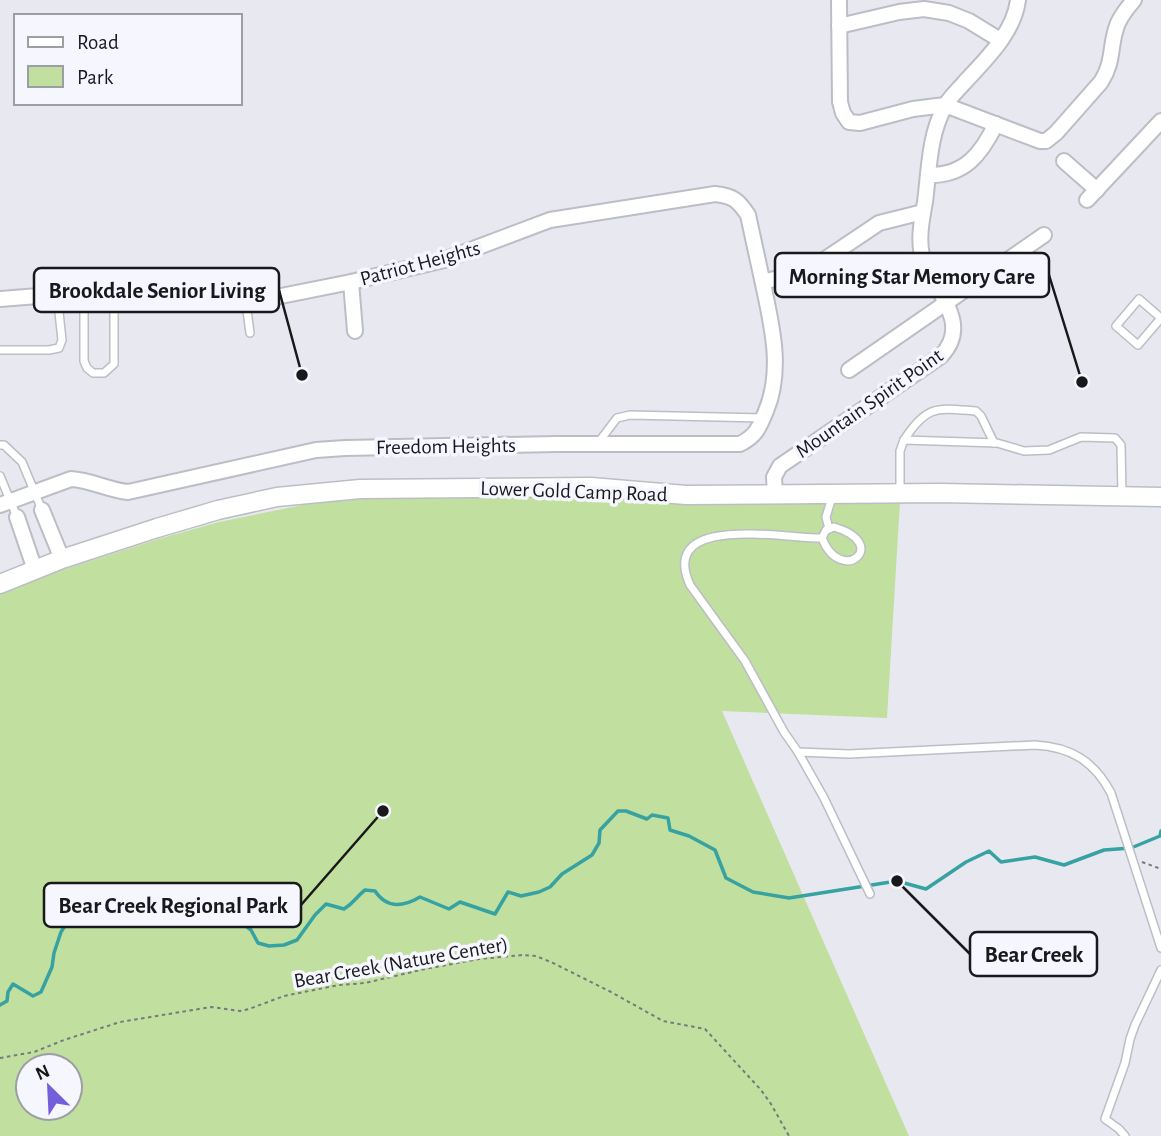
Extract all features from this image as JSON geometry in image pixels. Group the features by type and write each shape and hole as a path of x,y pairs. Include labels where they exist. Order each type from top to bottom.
{"street":[{"path":"839,0 841,102 843,113 849,121 860,123 913,109 945,105 1040,141 1046,141 1056,133 1101,82 1107,73 1118,24 1134,0"},
{"name":"Mountain Spirit Point","path":"775,494 774,477 780,466 941,356 953,340 954,328 946,303 922,256 920,246 934,135 945,105 995,49 1008,29 1018,0"},
{"path":"839,26 924,9 949,13 969,21 1000,40"},
{"path":"1065,161 1092,195 1161,121"},
{"path":"928,175 959,170 970,163 982,149 996,124"},
{"name":"Patriot Heights","path":"0,299 127,289 153,290 209,301 246,303 444,260 550,220 715,194 729,195 740,203 748,215 764,288"},
{"path":"764,288 809,270 879,223 923,212"},
{"path":"849,370 1044,235"},
{"path":"352,282 355,331"},
{"name":"Freedom Heights","path":"6,502 71,479 83,479 113,490 128,492 316,450 345,447 740,444 752,437 772,397 776,366 775,338 764,288"},
{"name":"Lower Gold Camp Road","path":"0,584 62,559 218,510 277,497 360,489 591,487 686,495 900,493 1161,497"},
{"path":"35,570 19,524 44,516 62,559"}],"lane":[{"path":"84,292 85,360 87,368 93,373 104,373 114,364 114,290"},
{"path":"0,350 59,348 62,340 57,294"},
{"path":"1139,299 1161,318 1138,345 1116,326 1139,299"},
{"path":"246,303 250,333"},
{"path":"900,493 900,452 904,440 927,414 939,408 976,411 994,443"},
{"path":"597,444 617,418 630,415 763,418"},
{"path":"904,440 994,443 1024,451 1036,451 1049,450 1081,437 1115,438 1121,445 1122,496"},
{"path":"0,445 4,445 22,462 44,516"},
{"path":"0,476 6,502 19,524"},
{"path":"829,528 826,517 834,493"},
{"path":"829,528 848,531 857,539 861,546 858,558 836,558 822,538 829,528"},
{"path":"822,538 748,534 712,536 694,544 689,551 686,558 686,576 745,661 798,752 824,798 870,894"},
{"path":"798,752 849,754 1035,745 1064,749 1076,755 1088,763 1106,783 1111,793 1161,948"},
{"path":"1125,1136 1105,1119 1122,1074 1135,1024 1161,970"}],"path":[{"path":"1131,858 1161,869"},
{"name":"Bear Creek (Nature Center)","path":"0,1058 34,1052 120,1022 211,1007 240,1011 307,991 339,985 365,984 425,969 479,959 536,956 554,962 663,1021 705,1029 761,1090 789,1136"}],"green space":[{"path":"559,496 900,502 887,718 722,711 909,1136 0,1136 0,594 62,570 162,538 219,522 312,503 365,499"}],"waterway":[{"path":"0,1005 7,1001 13,984 33,996 41,992 52,967 61,932 68,921 99,905 101,897 123,894 157,910 166,911 188,905 201,910 220,908 233,912 237,919 251,930 258,943 269,946 284,945 297,940 326,904 344,909 365,890 375,891 390,903 407,903 420,897 449,909 460,902 495,914 508,892 521,896 539,892 550,887 562,874 592,855 599,843 600,830 618,811 626,811 647,819 652,815 668,818 670,830 689,836 715,850 726,878 753,892 789,898 897,881 926,889 966,862 989,851 1001,862 1035,857 1064,865 1104,850 1131,848 1160,836 1161,831"}],"place":[{"name":"Brookdale Senior Living","path":"302,375"},
{"name":"Morning Star Memory Care","path":"1082,382"},
{"name":"Bear Creek Regional Park","path":"383,811"},
{"name":"Bear Creek","path":"897,881"}]}
